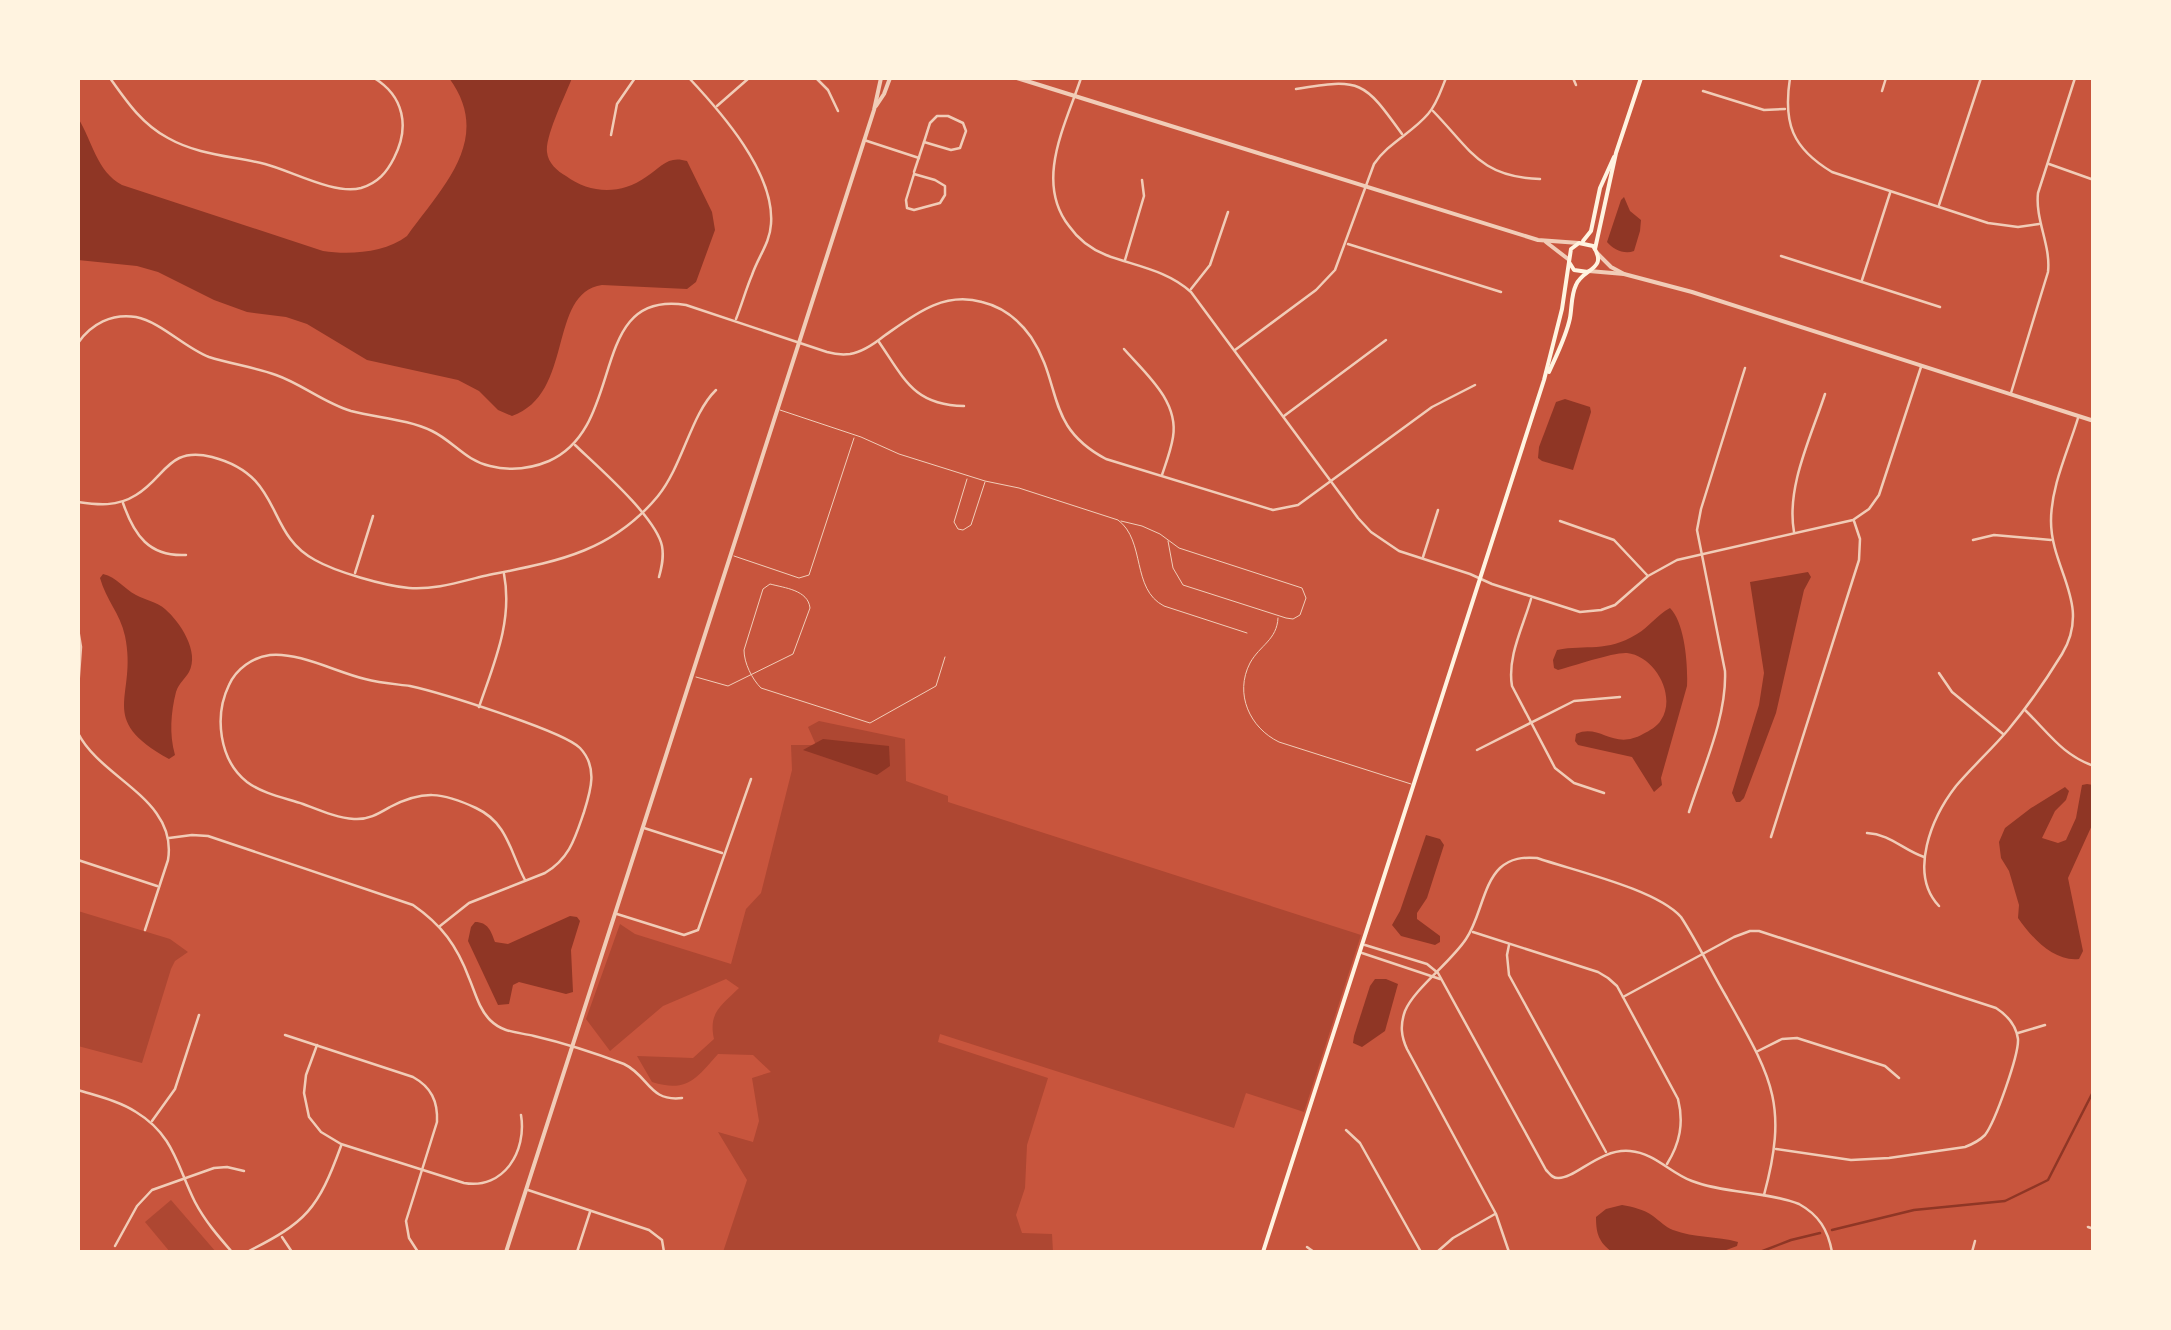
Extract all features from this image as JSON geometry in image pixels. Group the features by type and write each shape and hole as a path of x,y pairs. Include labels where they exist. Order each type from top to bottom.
{"main road":[{"path":"1544,380 1566,332 1576,285 1597,264 1596,251 1616,153 1641,78"},
{"path":"1263,1252 1544,380 1560,318 1571,249 1591,231 1603,179 1616,153"},
{"path":"1580,243 1589,244 1596,251"},
{"path":"1568,260 1574,270 1588,272"}],"street":[{"path":"112,78 136,113 174,141 339,188 358,188 376,181 388,170 403,134 402,114 393,94 374,78"},
{"path":"611,135 618,104 634,78"},
{"path":"689,78 740,137 768,198 772,220 768,240 735,322"},
{"path":"716,107 750,78"},
{"path":"816,78 828,90 838,111"},
{"path":"506,1252 874,110 881,78"},
{"path":"874,110 890,78"},
{"path":"1017,78 1546,242 1580,243"},
{"path":"1081,78 1054,162 1053,184 1056,203 1078,238 1098,252 1166,275 1190,290 1371,532 1399,551 1532,598 1593,612 1615,605 1664,565 1700,553 1853,520 1879,495 1921,366"},
{"path":"1235,350 1328,281 1340,262 1378,158 1432,110 1446,78"},
{"path":"1574,78 1576,85"},
{"path":"1790,78 1787,108 1793,134 1812,160 1832,172 2003,226 2040,224"},
{"path":"1882,91 1886,78"},
{"path":"1939,206 1981,78"},
{"path":"2010,395 2049,264 2038,193 2075,78"},
{"path":"1296,88 1334,82 1356,86 1375,98 1402,136"},
{"path":"1702,90 1764,110 1787,108"},
{"path":"1432,110 1484,165 1511,176 1540,179"},
{"path":"914,174 941,182 946,190 943,200 914,210 907,208 906,200 914,174 924,142 930,123 937,116 959,120 966,127 962,144 954,150 924,142"},
{"path":"864,140 919,158"},
{"path":"2047,163 2094,180"},
{"path":"1124,261 1144,196 1142,180"},
{"path":"1862,282 1890,191"},
{"path":"1190,290 1210,265 1228,212"},
{"path":"1546,242 1568,260"},
{"path":"1347,243 1501,292"},
{"path":"1596,251 1624,274"},
{"path":"1780,256 1940,307"},
{"path":"1588,272 1624,274 1673,286 2094,421"},
{"path":"78,343 87,331 104,320 136,317 202,354 278,376 341,408 430,430 472,461 492,467 524,468 555,458 574,444 592,418 624,328 638,313 653,305 686,305 798,344 848,354 866,348 916,313 942,301 974,300 1002,309 1022,326 1035,344 1058,408 1077,439 1106,459 1272,510 1298,505 1432,407 1474,385"},
{"path":"878,340 920,396 944,406 964,406"},
{"path":"1284,416 1386,340"},
{"path":"1124,349 1154,382 1170,408 1174,435 1161,477"},
{"path":"1690,812 1726,688 1697,530 1745,368"},
{"path":"78,502 122,502 144,490 168,464 182,456 200,455 227,462 256,479 303,553 322,564 383,583 424,588 546,564 584,552 618,533 642,513 670,480 704,405 716,390"},
{"path":"1794,533 1794,493 1825,394"},
{"path":"1939,906 1926,886 1925,857 1938,818 1950,795 2024,709 2063,652 2072,626 2071,592 2053,540 2052,501 2079,416"},
{"path":"574,444 652,523 662,546 659,577"},
{"path":"122,502 144,542 166,554 186,554"},
{"path":"1422,558 1438,510"},
{"path":"354,574 373,516"},
{"path":"1771,837 1858,560 1860,539 1853,520"},
{"path":"1560,521 1614,540 1648,576"},
{"path":"1973,540 1994,535 2053,540"},
{"path":"479,708 505,626 508,595 504,572"},
{"path":"1532,598 1512,658 1512,686 1559,773 1574,783 1604,793"},
{"path":"78,629 78,689"},
{"path":"440,926 469,903 525,880 556,867 569,853 591,792 592,771 584,752 566,736 424,690 367,680 283,654 266,655 244,666 228,684 221,730 226,754 239,774 255,787 350,819 368,818 419,795 469,805 500,825 525,880"},
{"path":"1939,673 1946,687 2004,735"},
{"path":"1477,750 1574,701 1620,697"},
{"path":"2024,709 2058,746 2094,766"},
{"path":"78,733 82,743 166,826 168,860 145,930"},
{"path":"615,914 680,934 695,932 702,923 751,779"},
{"path":"643,827 724,853"},
{"path":"1867,833 1884,836 1925,857"},
{"path":"169,838 208,836 413,905 440,926 456,946 483,1011 495,1024 634,1069 650,1088 666,1098 682,1098"},
{"path":"1509,1252 1496,1214 1402,1039 1401,1024 1407,1007 1471,931 1493,877 1513,860 1528,857 1642,892 1665,902 1681,917 1766,1069 1776,1128 1764,1195"},
{"path":"78,860 159,887"},
{"path":"1471,931 1598,972 1617,986 1680,1107 1678,1142 1666,1166"},
{"path":"1623,997 1750,931 1768,933 1996,1008 2007,1016 2017,1033 2017,1052 1992,1123 1974,1144 1878,1159 1833,1159 1774,1149"},
{"path":"1363,944 1427,964 1441,980 1546,1170 1556,1178 1606,1154 1634,1151 1693,1182 1792,1201 1812,1212 1826,1230 1832,1252"},
{"path":"1510,944 1506,955 1510,974 1606,1154"},
{"path":"1360,952 1436,974"},
{"path":"150,1122 169,1100 199,1015"},
{"path":"2017,1033 2045,1026"},
{"path":"285,1035 413,1077 429,1088 438,1116 406,1221 409,1238 418,1252"},
{"path":"1756,1051 1782,1039 1797,1038 1885,1066 1899,1078"},
{"path":"316,1045 305,1081 306,1109 320,1132 342,1144 469,1184 482,1184 496,1180 514,1157 522,1133 521,1115"},
{"path":"78,1090 129,1108 150,1122 173,1150 203,1216 232,1252"},
{"path":"1346,1130 1360,1143 1421,1252"},
{"path":"247,1252 282,1235 313,1207 326,1186 342,1144"},
{"path":"115,1246 144,1197 158,1187 220,1166 244,1171"},
{"path":"526,1190 649,1230 662,1240 664,1252"},
{"path":"577,1252 590,1211"},
{"path":"1437,1252 1496,1214"},
{"path":"282,1235 292,1252"},
{"path":"1972,1252 1976,1241"},
{"path":"1306,1247 1314,1252"}],"lane":[{"path":"777,410 856,435 895,453 1142,526 1160,534 1179,548 1302,588 1306,598 1300,615 1292,620 1183,585 1172,568 1168,541"},
{"path":"730,555 799,578 809,575 856,435"},
{"path":"968,476 954,522 958,529 971,525 985,481"},
{"path":"1118,520 1128,532 1146,590 1154,601 1247,633"},
{"path":"692,676 724,686 735,684 752,676 790,656 795,651 810,602 805,595 770,584 765,587 744,650 752,676 761,688 870,723 936,686 945,657"},
{"path":"1275,615 1279,622"},
{"path":"1286,618 1254,657 1247,673 1245,700 1256,726 1282,744 1414,785"}],"shaded area":[{"path":"449,78 572,78 547,145 556,169 575,182 606,190 636,183 670,161 687,161 712,212 715,230 696,282 687,289 602,285 585,292 566,324 545,387 532,404 512,416 458,380 367,360 307,324 247,312 137,266 78,260 78,118 101,164 122,185 323,251 366,251 407,236 458,162 466,122 462,100"},
{"path":"1624,197 1630,211 1641,220 1634,251 1630,252 1619,251 1607,242"},
{"path":"1565,399 1590,407 1591,412 1573,470 1538,458 1556,402"},
{"path":"1808,572 1811,577 1804,590 1776,713 1744,798 1736,802 1732,793 1759,705 1764,673 1750,582"},
{"path":"103,574 165,609 182,629 190,647 192,664 174,700 171,731 175,755 169,759 146,744 126,718 125,636 100,578"},
{"path":"1670,608 1682,634 1687,686 1662,785 1654,792 1632,757 1578,745 1575,741 1576,734 1585,732 1623,740 1658,724 1666,700 1665,689 1654,669 1627,653 1558,670 1553,660 1557,650 1606,646 1626,640"},
{"path":"819,721 905,739 906,781 948,796 948,802 1361,935 1304,1112 1246,1093 1234,1128 940,1034 938,1042 1048,1078 1027,1145 1025,1188 1016,1215 1022,1233 1052,1234 1053,1252 723,1252 747,1180 718,1132 753,1142 759,1121 752,1078 771,1072 753,1055 718,1054 690,1082 664,1085 652,1082 637,1056 693,1058 714,1039 715,1015 739,988 726,979 663,1006 610,1051 586,1019 620,924 635,934 731,964 746,909 761,893 792,770 791,745 816,745 808,727"},
{"path":"823,739 889,746 890,766 877,775 803,750"},
{"path":"2082,785 2093,785 2093,823 2068,878 2083,951 2079,959 2070,959 2044,947 2018,918 2019,905 1999,842 2005,828 2065,787 2069,791 2066,800 2055,811 2042,838 2058,843 2066,840 2076,818"},
{"path":"1426,835 1440,839 1444,845 1427,898 1417,913 1417,919 1440,936 1435,945 1401,936 1392,925"},
{"path":"78,911 170,939 188,952 171,969 142,1063 78,1046"},
{"path":"570,916 580,921 571,950 573,992 566,994 519,982 513,985 509,1004 498,1005 468,941 475,922 486,925 495,942 508,944"},
{"path":"1375,979 1398,984 1385,1031 1362,1047 1353,1043 1354,1036"},
{"path":"171,1200 216,1252 170,1252 145,1222"},
{"path":"1622,1205 1645,1212 1673,1230 1738,1242 1737,1246 1721,1252 1612,1252 1599,1237 1596,1217 1606,1209"}],"waterway":[{"path":"1832,1230 1914,1210 2005,1201 2048,1180 2094,1090"},
{"path":"1760,1252 1820,1233"}]}
